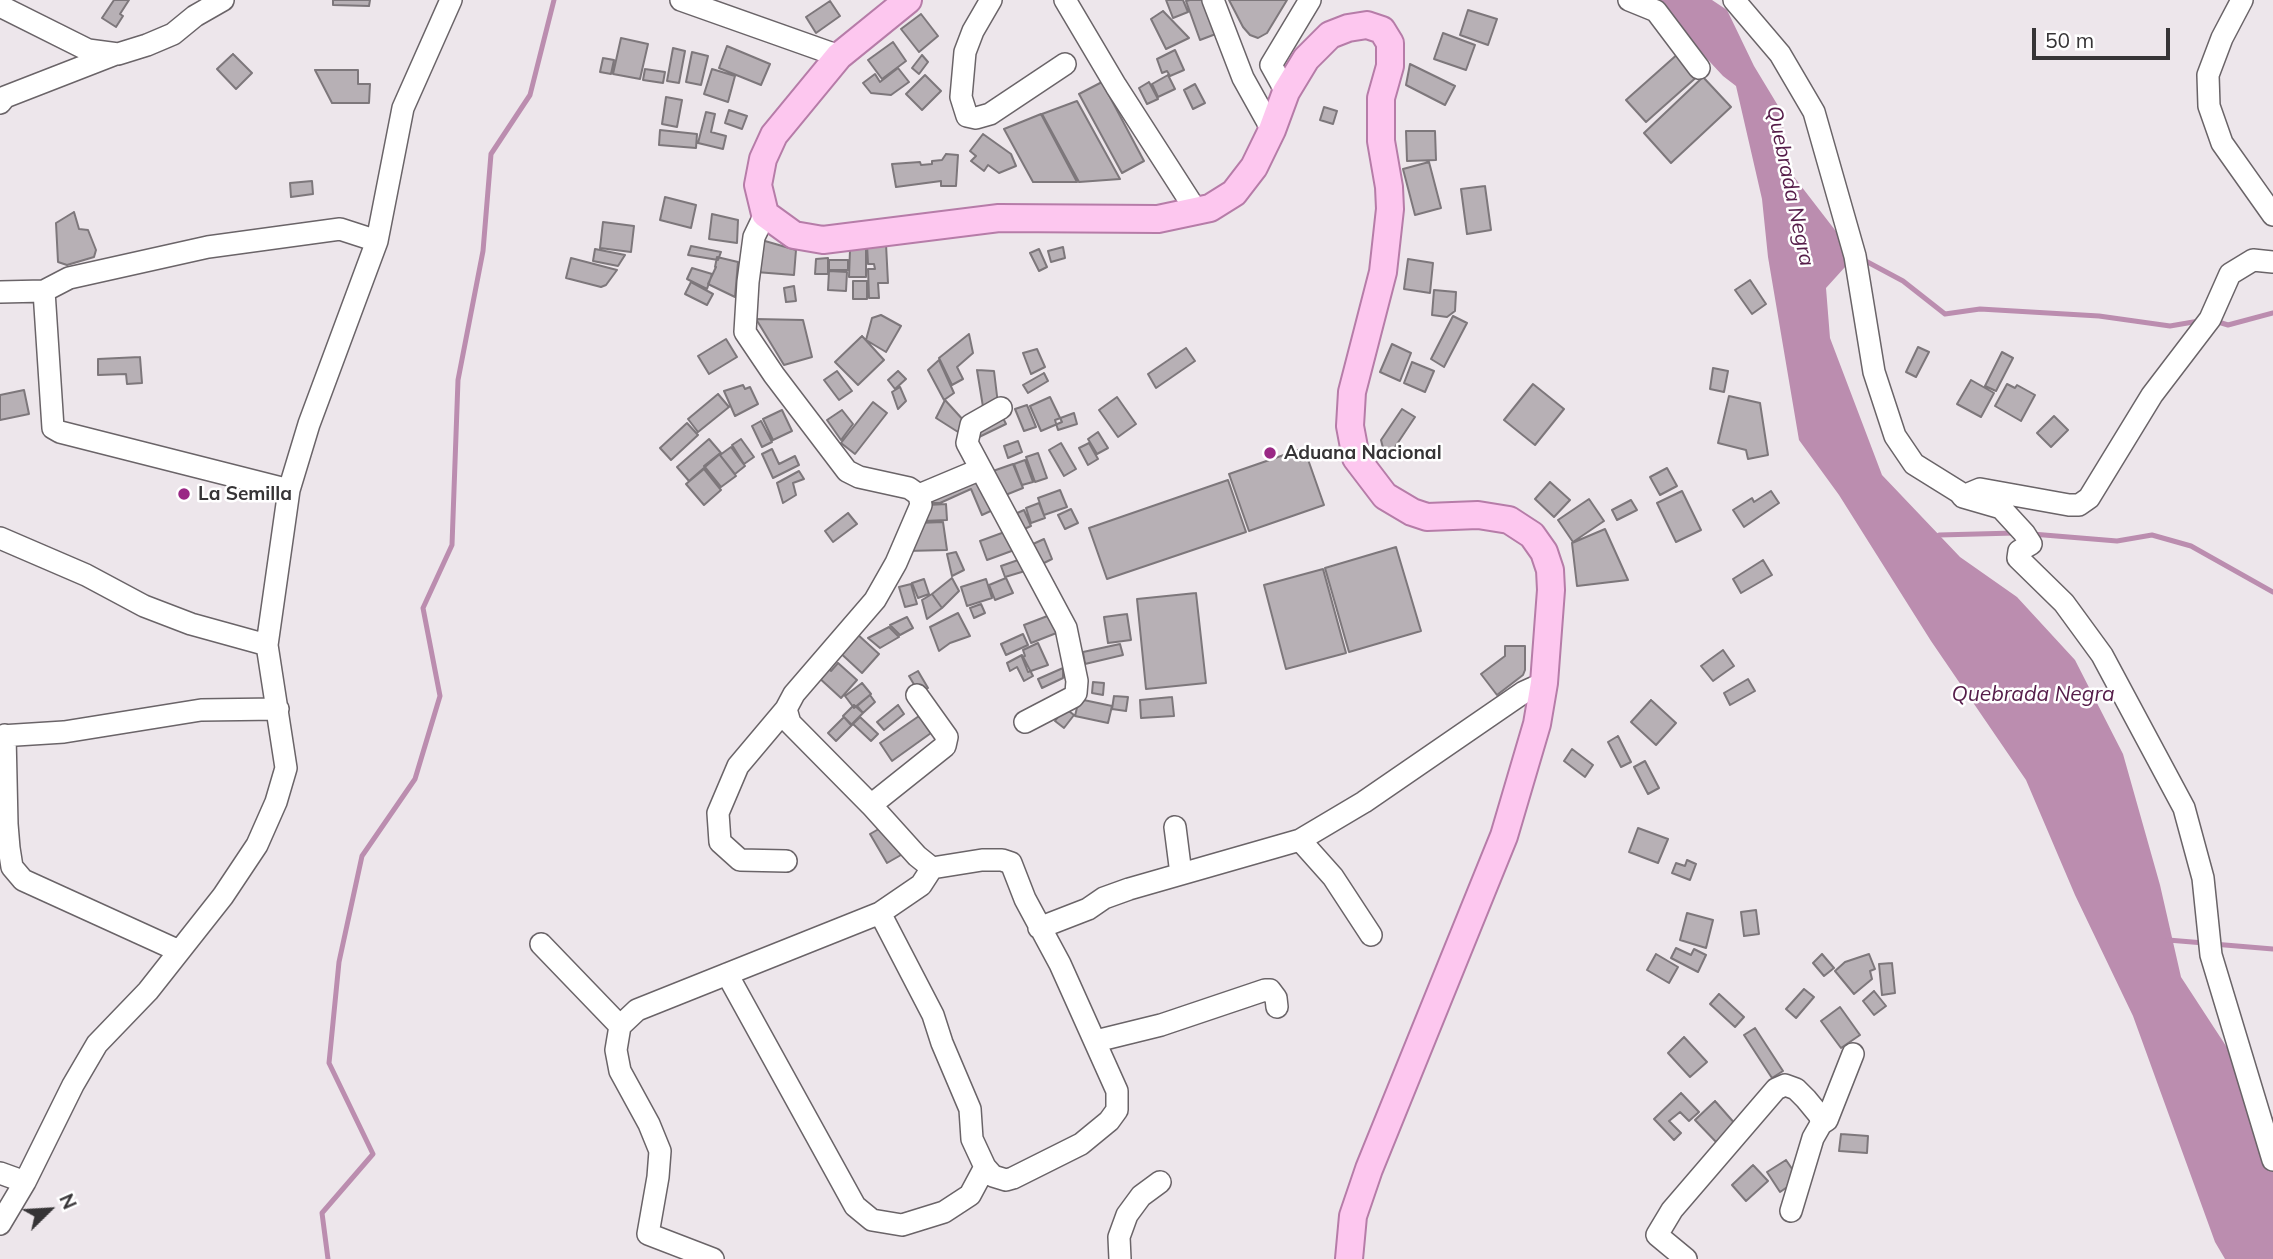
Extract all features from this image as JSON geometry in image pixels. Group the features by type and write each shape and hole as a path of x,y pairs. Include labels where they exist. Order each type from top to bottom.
{"main road":[{"path":"908,0 839,56 774,135 763,159 758,185 765,214 794,235 823,240 999,218 1158,219 1210,208 1234,192 1254,167 1286,92 1306,59 1330,34 1367,25 1382,30 1390,43 1390,66 1381,99 1381,141 1390,209 1383,272 1352,392 1350,426 1356,458 1385,496 1412,512 1427,517 1478,515 1509,520 1532,535 1544,552 1550,570 1551,590 1544,683 1537,724 1504,835 1369,1169 1353,1216 1349,1259"}],"street":[{"path":"0,103 5,97 173,34 195,16 223,0"},
{"path":"0,1224 97,1044 148,991 223,896 257,845 276,802 286,768 267,645 289,489 309,424 377,241 403,108 452,0"},
{"path":"681,0 839,56"},
{"path":"991,0 973,31 965,52 961,97 967,116 976,118 990,114 1065,64"},
{"path":"1065,0 1116,86 1197,212"},
{"path":"1213,0 1243,78 1272,130"},
{"path":"1286,92 1271,65 1310,0"},
{"path":"1629,0 1656,11 1699,68"},
{"path":"1734,0 1780,54 1814,112 1855,256 1874,372 1895,436 1914,464 1963,497 2001,508 2024,533 2031,544 2019,551 2018,558 2064,603 2102,655 2184,808 2203,878 2211,955 2273,1160"},
{"path":"2242,0 2222,38 2208,75 2209,106 2222,143 2273,215"},
{"path":"0,6 88,50 118,54"},
{"path":"765,214 754,237 745,332 847,471 859,477 879,479 909,488 919,495 921,505 896,563 875,600 794,694 786,709 738,766 718,813 720,842 740,860 786,861"},
{"path":"0,292 44,291 69,278 208,247 340,229 377,241"},
{"path":"1963,497 1980,489 2069,505 2079,505 2089,498 2152,395 2210,319 2230,274 2253,260 2273,262"},
{"path":"44,291 53,428 60,432 289,489"},
{"path":"1001,408 971,425 967,443 1066,628 1077,688 1073,697 1025,722"},
{"path":"919,495 981,469"},
{"path":"0,538 86,575 144,606 191,624 267,645"},
{"path":"1039,928 1088,909 1104,898 1300,840 1364,802 1524,692 1544,683"},
{"path":"871,805 945,746 947,737 916,695"},
{"path":"179,951 23,880 12,867 2,735 64,732 201,710 278,709"},
{"path":"786,709 790,723 917,856 932,868 982,860 1011,863 1117,1091 1117,1110 1109,1121 1081,1144 1013,1178 999,1179 985,1167 972,1139 970,1108 933,1015 880,913"},
{"path":"1175,827 1181,874"},
{"path":"1300,840 1333,877 1371,935"},
{"path":"713,1259 648,1234 660,1151 649,1124 620,1071 616,1050 620,1026 637,1010 880,913 921,885 932,868"},
{"path":"541,944 620,1026"},
{"path":"727,974 855,1206 872,1220 902,1225 943,1212 970,1195 985,1167"},
{"path":"1096,1041 1161,1025 1265,990 1270,990 1276,998 1277,1007"},
{"path":"1791,1211 1813,1138 1821,1124 1827,1120 1853,1054"},
{"path":"1686,1259 1657,1235 1672,1210 1776,1089 1785,1085 1796,1089 1820,1116 1821,1124"},
{"path":"0,1173 24,1182"},
{"path":"1119,1259 1119,1237 1126,1214 1140,1196 1160,1182"}],"water":[{"name":"Quebrada Negra","path":"1647,0 1712,0 1727,10 1754,66 1780,109 1791,173 1855,256 1826,288 1830,338 1882,475 1960,557 2017,597 2075,660 2123,754 2160,885 2181,977 2273,1118 2273,1259 2225,1259 2215,1242 2133,1016 2075,895 2026,780 1931,641 1839,495 1799,440 1768,257 1762,199 1736,86 1723,76 1658,6"}],"building":[{"path":"114,0 129,0 116,27 102,18"},
{"path":"333,0 370,0 369,6 333,5"},
{"path":"1166,0 1183,0 1188,12 1173,18"},
{"path":"1209,0 1221,32 1200,40 1186,1"},
{"path":"1229,0 1287,0 1267,33 1258,38 1250,35 1243,27"},
{"path":"830,1 840,16 816,33 806,17"},
{"path":"1468,10 1497,19 1488,45 1460,35"},
{"path":"1163,11 1189,38 1166,49 1151,19"},
{"path":"921,14 938,36 919,52 901,29"},
{"path":"1443,33 1475,45 1466,70 1434,59"},
{"path":"621,38 648,44 640,79 613,74"},
{"path":"893,42 906,61 882,79 868,60"},
{"path":"727,46 770,64 761,85 719,68"},
{"path":"673,48 685,51 679,83 667,81"},
{"path":"1175,50 1184,70 1170,76 1167,71 1162,73 1157,59"},
{"path":"692,52 708,56 701,85 686,82"},
{"path":"1680,52 1700,74 1646,122 1626,100"},
{"path":"233,54 252,73 236,89 217,69"},
{"path":"922,55 928,62 919,74 912,68"},
{"path":"603,58 614,60 611,74 600,72"},
{"path":"1410,64 1455,86 1445,105 1406,85"},
{"path":"898,68 909,82 891,95 871,93 863,83 875,74 880,82"},
{"path":"645,69 665,72 663,83 643,80"},
{"path":"712,69 735,76 728,102 704,94"},
{"path":"315,70 358,70 358,84 370,84 369,103 332,103"},
{"path":"925,75 941,91 922,110 906,94"},
{"path":"1168,75 1175,89 1158,97 1152,84"},
{"path":"1703,77 1731,107 1671,163 1644,133"},
{"path":"1102,82 1144,161 1122,173 1079,94"},
{"path":"1149,82 1158,99 1147,104 1139,88"},
{"path":"1195,84 1205,103 1193,109 1184,90"},
{"path":"666,97 682,100 677,127 662,124"},
{"path":"1077,101 1120,179 1079,182 1042,114"},
{"path":"1324,107 1337,111 1333,124 1320,120"},
{"path":"729,110 747,116 742,129 725,123"},
{"path":"706,112 715,114 711,132 726,136 723,149 698,143"},
{"path":"1041,114 1077,182 1033,182 1004,129"},
{"path":"660,130 697,134 696,148 659,145"},
{"path":"1406,131 1435,131 1436,160 1407,161"},
{"path":"983,134 1011,154 1016,166 999,173 988,165 984,171 971,161 976,156 970,151"},
{"path":"946,154 958,155 956,186 941,186 941,181 896,187 892,164 932,164 932,161 942,160"},
{"path":"1429,162 1441,208 1415,215 1403,169"},
{"path":"312,181 313,194 291,197 290,183"},
{"path":"1485,186 1491,230 1467,234 1461,189"},
{"path":"665,197 696,205 691,228 660,220"},
{"path":"74,212 79,229 88,230 96,250 94,257 67,265 58,262 56,223"},
{"path":"712,214 738,220 737,243 709,239"},
{"path":"603,222 634,226 631,252 600,248"},
{"path":"760,241 796,250 794,275 756,272"},
{"path":"867,244 886,244 888,283 878,283 879,298 869,298 868,269 875,269 874,264 868,264"},
{"path":"691,246 721,252 718,260 688,255"},
{"path":"866,247 866,277 849,277 850,250"},
{"path":"1063,247 1065,258 1051,262 1048,251"},
{"path":"595,249 625,255 618,266 593,261"},
{"path":"1039,249 1047,267 1039,271 1030,253"},
{"path":"717,257 738,262 735,297 708,284 716,267"},
{"path":"571,258 617,270 606,285 601,287 566,278"},
{"path":"828,258 828,274 815,274 816,259"},
{"path":"1408,259 1433,263 1430,293 1404,289"},
{"path":"829,260 848,260 848,270 829,270"},
{"path":"692,268 712,274 707,289 687,279"},
{"path":"829,271 847,272 846,291 828,290"},
{"path":"1750,280 1766,304 1752,314 1735,290"},
{"path":"853,281 867,281 867,299 853,299"},
{"path":"691,282 713,294 707,305 685,294"},
{"path":"794,286 796,301 786,302 784,288"},
{"path":"1434,290 1456,292 1455,311 1447,317 1432,315"},
{"path":"881,315 901,326 886,352 866,340 872,318"},
{"path":"1453,316 1467,323 1444,367 1431,359"},
{"path":"756,319 803,320 812,357 784,365"},
{"path":"969,334 973,353 957,367 963,379 952,385 939,358"},
{"path":"862,336 884,360 858,385 835,362"},
{"path":"726,339 737,357 709,374 698,356"},
{"path":"1392,344 1411,353 1400,381 1380,372"},
{"path":"1918,347 1929,352 1916,377 1906,372"},
{"path":"1186,348 1195,361 1156,388 1148,374"},
{"path":"1037,349 1045,367 1031,374 1023,353"},
{"path":"2002,352 2013,358 1996,391 1985,386"},
{"path":"140,357 142,383 127,384 126,374 98,375 98,359"},
{"path":"939,360 954,393 944,400 928,370"},
{"path":"1412,362 1434,371 1425,392 1404,383"},
{"path":"1713,368 1728,371 1724,392 1710,389"},
{"path":"977,370 994,371 998,404 984,413"},
{"path":"837,371 852,391 839,400 824,380"},
{"path":"898,371 906,379 895,389 888,380"},
{"path":"1044,373 1048,381 1028,393 1023,385"},
{"path":"1971,380 1994,393 1981,417 1957,404"},
{"path":"1533,384 1564,409 1535,445 1504,420"},
{"path":"2007,384 2015,388 2017,385 2035,395 2021,421 1995,406"},
{"path":"743,385 745,389 750,387 758,404 735,416 724,391"},
{"path":"900,387 906,401 898,409 892,392"},
{"path":"24,390 29,414 0,420 0,395"},
{"path":"718,394 729,407 698,432 688,419"},
{"path":"1729,396 1760,403 1768,455 1748,459 1746,450 1718,443"},
{"path":"1050,397 1062,422 1041,431 1030,406"},
{"path":"1117,397 1136,424 1118,437 1099,410"},
{"path":"945,400 965,422 958,432 936,418"},
{"path":"873,402 887,413 855,454 841,443"},
{"path":"1027,405 1036,427 1024,431 1015,409"},
{"path":"1402,409 1415,417 1389,456 1381,440"},
{"path":"782,410 792,431 773,440 763,419"},
{"path":"842,410 853,424 841,440 827,420"},
{"path":"1074,413 1077,424 1058,430 1055,420"},
{"path":"1001,414 1006,424 977,438 977,425"},
{"path":"2054,416 2068,430 2051,447 2037,433"},
{"path":"761,421 772,442 762,447 752,426"},
{"path":"687,423 698,435 671,460 660,448"},
{"path":"1098,432 1108,448 1097,454 1088,439"},
{"path":"709,439 721,453 689,481 677,467"},
{"path":"741,439 754,457 744,464 732,445"},
{"path":"1018,441 1022,452 1008,458 1004,446"},
{"path":"1061,443 1076,469 1064,476 1049,450"},
{"path":"1089,443 1098,459 1088,465 1079,448"},
{"path":"731,447 745,466 735,474 720,455"},
{"path":"1304,448 1324,505 1249,531 1229,474"},
{"path":"772,449 779,464 795,456 799,465 773,478 762,454"},
{"path":"1038,453 1047,478 1035,482 1026,457"},
{"path":"719,454 736,476 721,487 704,466"},
{"path":"1025,460 1033,482 1022,485 1014,464"},
{"path":"1013,464 1023,488 1003,496 993,471"},
{"path":"1667,468 1677,486 1660,495 1650,477"},
{"path":"704,469 721,490 704,505 686,484"},
{"path":"799,471 804,479 793,483 796,495 783,503 777,483"},
{"path":"980,473 995,509 982,515 971,489 940,503 932,503 935,492"},
{"path":"1228,480 1246,532 1107,579 1089,528"},
{"path":"1550,482 1570,500 1554,517 1535,499"},
{"path":"1060,490 1067,507 1044,515 1038,498"},
{"path":"1682,491 1701,530 1676,542 1657,503"},
{"path":"1771,491 1779,503 1744,527 1733,510 1752,498 1754,502"},
{"path":"1589,499 1604,521 1573,542 1558,520"},
{"path":"1631,500 1637,510 1617,520 1612,510"},
{"path":"1039,503 1045,518 1031,523 1026,508"},
{"path":"946,504 947,520 923,521 928,505"},
{"path":"1071,509 1078,523 1065,529 1058,515"},
{"path":"1024,510 1031,526 1022,530 1015,514"},
{"path":"848,513 857,524 833,542 825,531"},
{"path":"943,522 947,550 906,551 918,523"},
{"path":"1605,529 1628,580 1577,586 1572,543"},
{"path":"1010,530 1017,549 987,560 980,541"},
{"path":"1044,539 1052,559 1042,564 1033,544"},
{"path":"1396,547 1421,631 1349,652 1325,568"},
{"path":"956,552 964,570 952,576 947,554"},
{"path":"1021,559 1025,571 1005,577 1001,566"},
{"path":"1763,560 1772,575 1741,593 1733,579"},
{"path":"1323,569 1346,653 1286,669 1264,585"},
{"path":"952,578 959,591 942,608 932,594"},
{"path":"1006,578 1013,593 995,600 989,585"},
{"path":"924,579 929,594 918,598 912,583"},
{"path":"986,579 992,598 967,606 961,587"},
{"path":"911,584 917,604 905,607 899,587"},
{"path":"1196,593 1206,683 1146,689 1137,599"},
{"path":"932,594 942,608 927,619 922,600"},
{"path":"981,604 985,613 974,618 970,608"},
{"path":"958,613 970,636 950,643 939,651 930,627"},
{"path":"1127,614 1131,640 1108,643 1104,617"},
{"path":"1050,615 1059,632 1031,643 1024,625"},
{"path":"907,617 913,628 900,635 890,625"},
{"path":"889,627 899,637 880,648 868,638"},
{"path":"856,633 879,654 862,673 836,649"},
{"path":"1023,634 1028,645 1006,655 1001,644"},
{"path":"1038,643 1048,665 1028,672 1022,657 1025,656 1023,650"},
{"path":"1120,644 1123,655 1085,664 1083,652"},
{"path":"1505,646 1525,646 1525,670 1523,675 1497,695 1481,674 1505,656"},
{"path":"1723,650 1734,666 1713,681 1701,666"},
{"path":"1022,655 1033,676 1024,681 1017,667 1010,671 1007,663"},
{"path":"838,663 857,680 841,698 817,676 826,666 831,671"},
{"path":"1063,668 1063,678 1042,688 1038,679"},
{"path":"918,671 928,688 919,693 909,676"},
{"path":"1748,679 1755,691 1730,705 1724,693"},
{"path":"1093,682 1104,683 1103,695 1092,693"},
{"path":"862,683 871,694 854,708 845,696"},
{"path":"870,695 875,702 863,713 857,706"},
{"path":"1114,696 1128,697 1126,711 1112,709"},
{"path":"1172,697 1174,716 1141,718 1140,700"},
{"path":"1079,699 1112,706 1108,723 1075,716"},
{"path":"1651,700 1676,723 1656,745 1631,722"},
{"path":"854,705 863,713 851,725 843,716"},
{"path":"898,705 904,714 884,730 877,722"},
{"path":"1065,708 1074,715 1064,728 1055,721"},
{"path":"919,716 931,733 892,761 880,743"},
{"path":"844,717 852,725 836,741 828,733"},
{"path":"860,717 878,734 871,741 853,724"},
{"path":"1618,736 1631,762 1621,767 1608,742"},
{"path":"1572,749 1593,765 1585,777 1564,761"},
{"path":"1645,761 1659,788 1648,794 1634,767"},
{"path":"884,826 901,855 887,863 870,834"},
{"path":"1638,828 1668,839 1658,863 1629,852"},
{"path":"1687,860 1696,864 1690,880 1672,873 1676,863 1685,866"},
{"path":"1756,910 1759,934 1744,936 1741,912"},
{"path":"1687,913 1713,920 1706,948 1680,940"},
{"path":"1676,948 1691,955 1694,949 1706,955 1698,972 1671,958"},
{"path":"1656,954 1678,967 1669,983 1647,970"},
{"path":"1822,954 1834,968 1824,976 1813,963"},
{"path":"1869,954 1875,969 1870,971 1872,979 1854,994 1835,971 1845,962"},
{"path":"1892,963 1895,993 1882,995 1879,964"},
{"path":"1804,989 1814,997 1796,1018 1786,1009"},
{"path":"1874,991 1886,1006 1874,1015 1863,1001"},
{"path":"1719,994 1744,1017 1735,1027 1710,1004"},
{"path":"1840,1007 1860,1035 1841,1048 1821,1021"},
{"path":"1755,1028 1783,1071 1772,1078 1744,1035"},
{"path":"1684,1037 1707,1062 1690,1077 1668,1053"},
{"path":"1681,1093 1699,1112 1689,1121 1680,1112 1669,1121 1681,1133 1674,1140 1654,1119"},
{"path":"1715,1101 1737,1126 1718,1144 1695,1120"},
{"path":"1841,1134 1868,1136 1867,1153 1839,1151"},
{"path":"1786,1160 1799,1179 1780,1192 1767,1172"},
{"path":"1753,1165 1768,1181 1746,1201 1732,1185"}],"waterway":[{"path":"328,1259 322,1213 373,1154 329,1063 339,962 362,856 415,779 440,696 423,608 452,545 458,380 483,251 491,154 530,95 554,0"},
{"path":"1860,258 1903,281 1945,314 1980,309 2099,316 2170,326 2199,321"},
{"path":"2215,321 2228,325 2273,313"},
{"path":"1939,535 2015,533"},
{"path":"2032,534 2117,541 2152,535 2191,546 2273,592"},
{"path":"2168,940 2204,943"},
{"path":"2213,944 2273,949"}],"place":[{"name":"Aduana Nacional","path":"1270,453"},
{"name":"La Semilla","path":"184,494"}]}
